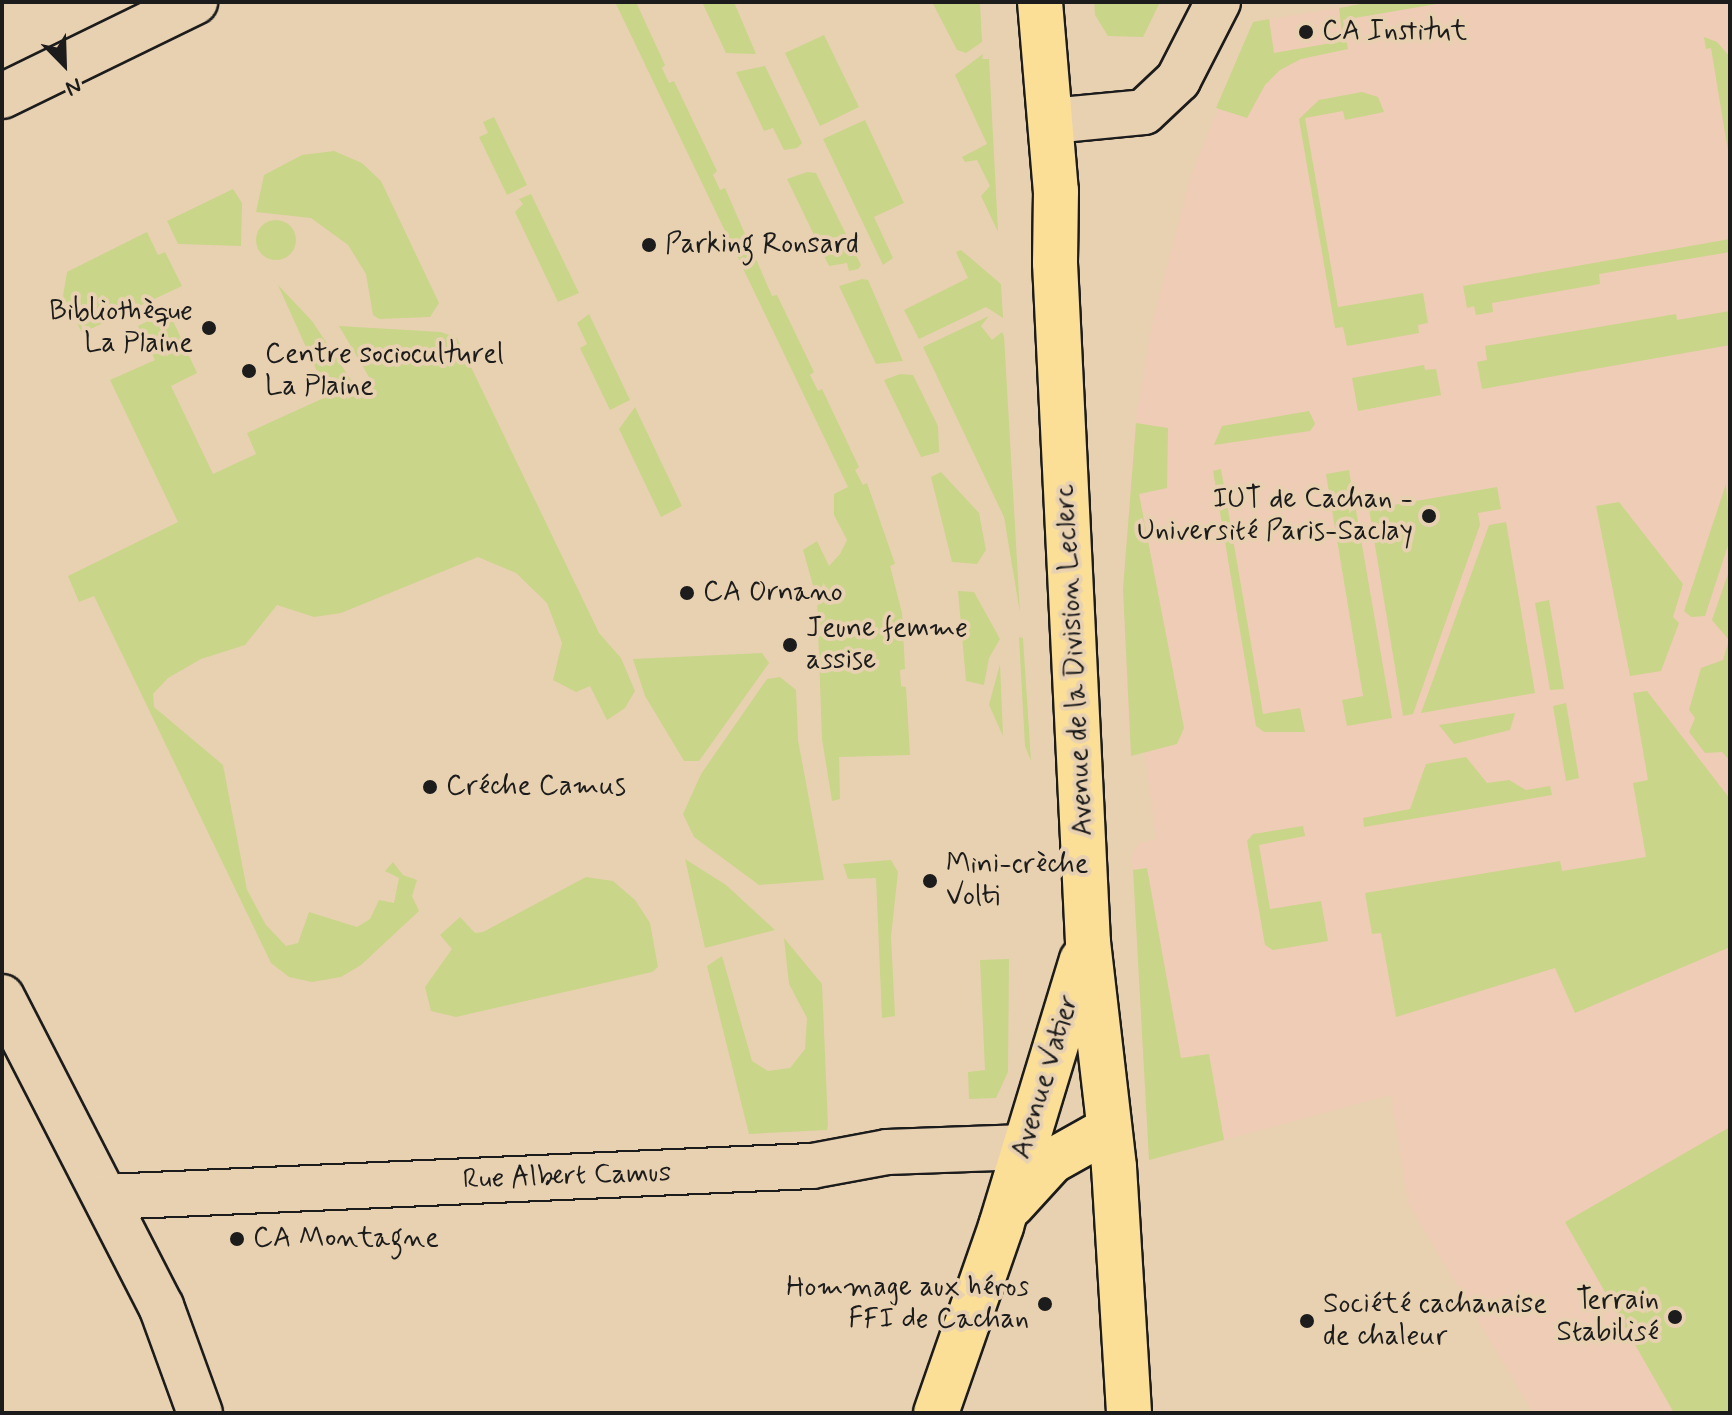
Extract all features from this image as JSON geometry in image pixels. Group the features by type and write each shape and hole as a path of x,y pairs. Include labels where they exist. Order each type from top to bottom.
{"main road":[{"name":"Avenue de la Division Leclerc","path":"1040,2 1051,121 1088,942 1111,1148 1129,1413"},
{"name":"Avenue Vatier","path":"936,1413 1005,1213 1088,942"},
{"name":"Avenue Vatier","path":"1005,1213 1052,1161 1111,1148"}],"street":[{"path":"2,96 195,2"},
{"path":"1051,121 1144,112 1178,80 1218,2"},
{"path":"2,997 161,1306 200,1413"},
{"name":"Rue Albert Camus","path":"107,1197 812,1166 887,1152 1025,1147"}],"shaded area":[{"name":"IUT de Cachan - Université Paris-Saclay","path":"1372,2 1730,2 1730,1413 1533,1413 1408,1203 1391,1095 1149,1160 1132,855 1139,843 1156,839 1145,754 1127,732 1123,589 1132,442 1152,324 1191,175 1253,22"}],"green space":[{"path":"615,2 636,2 665,65 662,68 669,83 674,81 717,171 713,175 720,190 725,188 772,296 777,295 814,372 810,375 818,391 822,389 859,467 855,470 863,485 867,483 895,564 890,566 902,613 905,669 900,670 901,686 906,687 910,755 839,757 840,799 832,801 822,739 817,600 803,550 817,541 829,566 840,554 847,540 834,515 834,494 848,487"},
{"path":"702,2 734,2 756,54 726,53"},
{"path":"932,2 980,2 982,42 966,53 957,50"},
{"path":"1094,2 1160,2 1143,37 1108,36 1095,15"},
{"path":"1372,2 1448,2 1343,20 1348,49 1301,59 1280,70 1265,85 1247,118 1216,108 1253,22 1269,19 1274,53 1343,41 1339,8"},
{"path":"824,35 859,107 820,126 785,53"},
{"path":"1704,37 1717,42 1730,57 1730,163 1711,48 1706,49"},
{"path":"983,54 982,59 989,59 998,232 981,196 990,186 977,160 965,162 962,157 987,144 955,75"},
{"path":"765,66 802,143 797,148 784,150 773,128 764,131 736,72"},
{"path":"1362,92 1378,97 1384,112 1345,120 1343,111 1305,118 1338,307 1423,293 1428,323 1418,325 1419,333 1347,346 1343,327 1335,328 1299,119 1319,100"},
{"path":"494,117 527,185 507,195 479,137 488,133 483,122"},
{"path":"865,120 904,203 874,217 893,258 883,265 823,139"},
{"path":"334,151 362,163 381,181 439,303 430,317 379,319 373,315 366,274 348,245 311,218 256,212 264,175 302,155"},
{"path":"807,172 816,173 861,265 858,269 849,271 847,263 829,266 787,179"},
{"path":"233,189 242,203 241,246 178,244 167,221"},
{"path":"531,194 579,293 558,302 515,212 523,204 519,199"},
{"path":"276,220 290,226 296,240 290,254 276,260 262,254 256,240 262,226"},
{"path":"147,232 158,255 165,252 182,286 82,333 63,296 67,272"},
{"path":"1730,239 1730,252 1599,274 1600,284 1492,303 1493,312 1476,315 1474,306 1467,308 1463,286"},
{"path":"961,250 1001,284 1003,318 986,307 919,339 904,310 968,278 956,252"},
{"path":"868,280 903,361 876,364 839,286"},
{"path":"278,285 312,321 355,386 369,377 339,326 441,332 457,338 599,633 621,658 635,691 625,708 607,720 590,686 576,692 553,680 562,643 547,603 516,573 478,557 341,613 314,617 277,605 245,645 201,659 168,678 153,694 154,707 223,765 247,890 266,925 286,946 298,943 309,912 357,927 370,919 379,900 394,903 399,878 385,871 393,862 403,875 417,880 412,896 419,911 361,965 341,977 312,982 289,977 271,963 94,596 79,602 68,576 178,522 110,380 155,360 138,326 168,311 197,373 171,386 213,474 256,454 247,433 328,396"},
{"path":"1730,311 1730,345 1482,389 1477,362 1487,360 1485,346 1676,314 1677,320"},
{"path":"589,314 630,400 610,410 580,348 587,344 577,323"},
{"path":"989,316 981,326 992,340 1002,332 1004,336 1020,613 1004,517 923,347"},
{"path":"1424,365 1425,370 1436,369 1441,395 1358,411 1352,378"},
{"path":"900,374 913,375 938,426 939,452 921,457 884,380"},
{"path":"635,407 682,506 661,517 619,429"},
{"path":"1309,411 1315,424 1310,431 1214,445 1222,426"},
{"path":"1136,423 1168,428 1167,488 1139,494 1184,728 1177,744 1131,756 1123,589"},
{"path":"1221,469 1263,714 1300,708 1305,732 1264,732 1256,726 1213,471"},
{"path":"1349,470 1392,718 1347,726 1342,700 1363,696 1326,474"},
{"path":"941,472 979,513 986,550 977,564 952,562 931,477"},
{"path":"1726,484 1730,539 1705,616 1691,617 1684,611"},
{"path":"1497,487 1501,509 1478,513 1480,525 1413,714 1403,716 1369,509"},
{"path":"1619,502 1683,584 1673,617 1679,623 1661,671 1630,676 1596,506"},
{"path":"1506,522 1535,693 1421,713 1489,525"},
{"path":"1730,568 1730,761 1722,752 1705,753 1689,732 1695,718 1689,710 1701,668 1723,660 1729,640 1712,620"},
{"path":"958,591 974,592 1000,639 989,658 984,685 966,681"},
{"path":"1549,600 1564,689 1550,690 1535,603"},
{"path":"1019,637 1023,638 1031,761 1025,746"},
{"path":"762,653 769,663 699,761 684,761 645,696 633,659"},
{"path":"1000,664 1003,736 989,705"},
{"path":"780,677 796,690 798,740 824,880 759,885 694,837 683,814 701,774 767,679"},
{"path":"1647,691 1730,799 1730,947 1575,1013 1555,968 1396,1017 1381,933 1372,934 1365,893 1560,861 1562,871 1646,857 1633,783 1648,780 1633,693"},
{"path":"1566,703 1579,778 1566,781 1553,706"},
{"path":"1515,713 1510,730 1454,744 1439,725"},
{"path":"1466,757 1487,783 1509,780 1526,790 1550,786 1552,795 1364,827 1363,818 1410,809 1426,764"},
{"path":"1303,826 1305,836 1259,845 1270,909 1321,901 1328,941 1273,950 1265,945 1247,841 1253,834"},
{"path":"685,859 726,885 775,930 705,948"},
{"path":"891,860 898,872 891,937 895,1016 882,1018 876,878 848,879 843,864"},
{"path":"1147,868 1181,1058 1209,1054 1224,1140 1149,1160 1133,870"},
{"path":"586,877 613,881 635,900 650,923 658,967 652,972 456,1017 431,1011 425,987 452,949 440,935 460,917 475,933 483,932"},
{"path":"784,938 822,984 828,1125 827,1130 749,1134 707,966 722,956 752,1061 768,1071 790,1068 805,1049 807,1018 789,984"},
{"path":"1009,959 1008,1072 996,1098 969,1099 968,1072 985,1070 980,960"},
{"name":"Terrain Stabilisé","path":"1730,1127 1730,1413 1674,1413 1565,1222"}],"place":[{"name":"CA Institut","path":"1306,32"},
{"name":"Parking Ronsard","path":"649,245"},
{"name":"Bibliothèque La Plaine","path":"209,328"},
{"name":"Centre socioculturel La Plaine","path":"249,371"},
{"name":"IUT de Cachan - Université Paris-Saclay","path":"1429,516"},
{"name":"CA Ornano","path":"687,593"},
{"name":"Jeune femme assise","path":"790,645"},
{"name":"Créche Camus","path":"430,787"},
{"name":"Mini-crèche Volti","path":"930,881"},
{"name":"CA Montagne","path":"237,1239"},
{"name":"Hommage aux héros FFI de Cachan","path":"1045,1304"},
{"name":"Terrain Stabilisé","path":"1675,1317"},
{"name":"Société cachanaise de chaleur","path":"1307,1321"}]}
